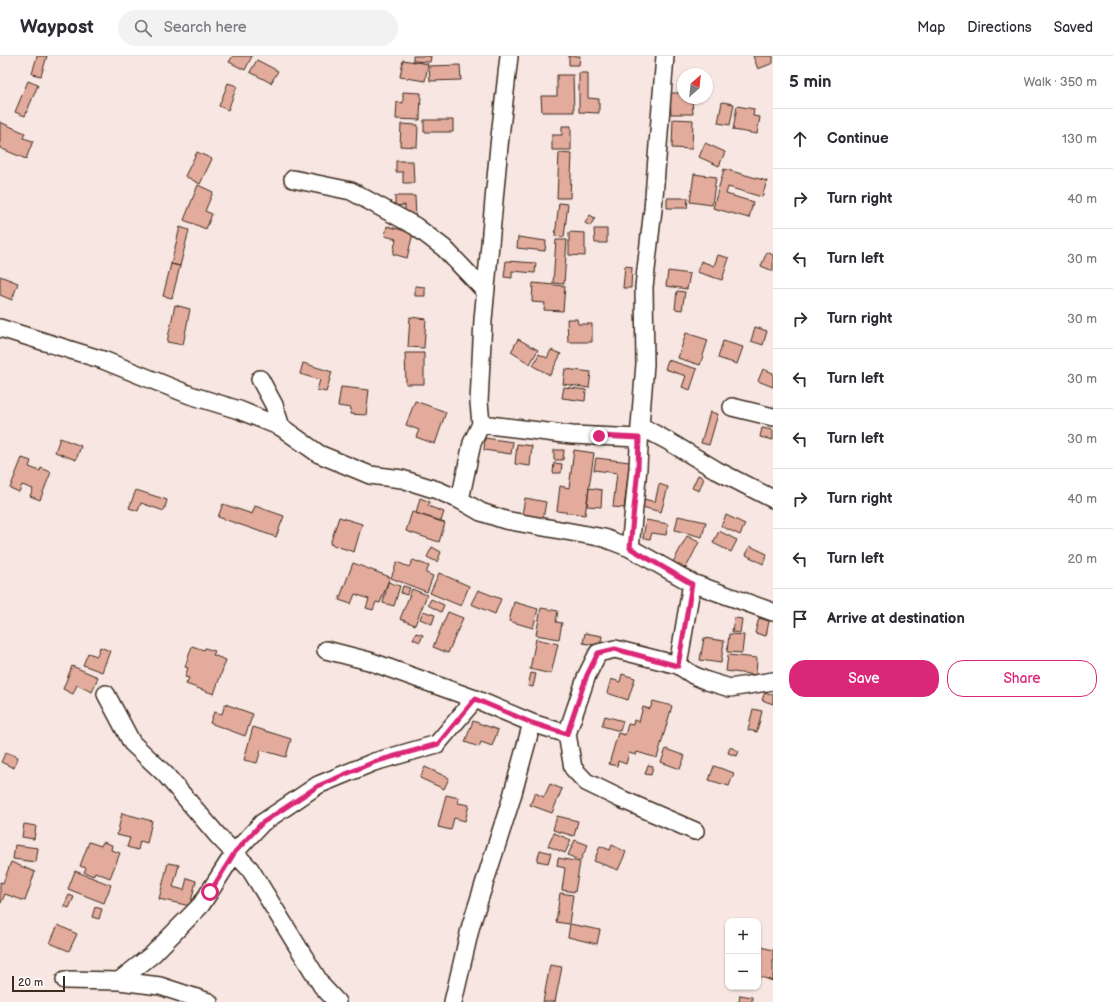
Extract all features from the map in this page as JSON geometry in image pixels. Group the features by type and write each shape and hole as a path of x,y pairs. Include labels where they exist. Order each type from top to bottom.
{"street":[{"path":"460,500 472,443 481,424 479,402 485,291 509,56"},
{"path":"630,548 638,468 639,432 645,364 644,287 653,209 665,56"},
{"path":"292,180 351,191 415,226 444,248 485,291"},
{"path":"0,328 103,360 183,392 281,426 319,454 370,474 402,479 437,490 460,500 481,512 505,520 604,538 630,548 692,584 773,612"},
{"path":"260,379 274,405 281,426"},
{"path":"732,407 773,417"},
{"path":"481,424 572,435 639,432 668,441 718,472 773,499"},
{"path":"678,666 692,584"},
{"path":"695,831 586,782 573,768 567,734 587,675 598,653 615,649 678,666 707,681 730,688 773,681"},
{"path":"326,650 369,662 475,699 532,723 567,734"},
{"path":"106,694 132,743 165,774 218,836 235,852 250,870 322,986 337,1002"},
{"path":"119,981 153,954 202,906 235,852 262,823 318,786 374,762 438,744 475,699"},
{"path":"453,1002 471,925 511,800 532,723"},
{"path":"65,980 119,981 160,986 209,1002"}],"building":[{"path":"37,56 47,56 41,76 32,74"},
{"path":"233,56 252,56 245,70 229,62"},
{"path":"413,56 431,56 430,62 413,61"},
{"path":"569,56 580,56 579,65 569,65"},
{"path":"753,56 773,56 773,63 758,69"},
{"path":"257,60 278,71 271,83 250,72"},
{"path":"403,60 428,64 425,81 400,77"},
{"path":"460,65 461,80 430,81 429,66"},
{"path":"579,73 588,73 588,98 599,99 599,113 579,112"},
{"path":"557,75 573,75 574,112 542,112 541,96 557,96"},
{"path":"28,81 38,85 25,116 15,112"},
{"path":"228,83 237,86 228,110 219,106"},
{"path":"403,92 421,93 420,120 396,119 397,102 403,103"},
{"path":"670,93 677,93 677,104 692,104 693,114 671,114"},
{"path":"722,102 734,104 730,125 718,123"},
{"path":"737,106 754,109 753,116 760,117 757,134 733,130"},
{"path":"673,119 693,120 692,149 672,148"},
{"path":"424,120 453,120 453,132 424,132"},
{"path":"0,122 25,133 23,138 33,141 26,159 0,148"},
{"path":"401,124 418,125 417,147 400,146"},
{"path":"562,126 571,126 571,150 552,150 552,135 562,135"},
{"path":"705,143 725,152 719,166 699,157"},
{"path":"197,152 212,159 200,184 185,176"},
{"path":"559,153 572,154 570,198 557,198"},
{"path":"396,161 413,161 414,183 403,183 403,172 396,172"},
{"path":"724,169 767,181 762,197 728,187 726,194 753,202 749,218 713,208"},
{"path":"694,174 716,177 712,205 690,202"},
{"path":"198,185 213,192 205,211 212,214 206,229 184,220"},
{"path":"395,196 415,196 416,218 405,218 405,205 395,206"},
{"path":"667,198 688,198 687,208 667,208"},
{"path":"559,203 568,204 564,237 555,236"},
{"path":"590,215 595,218 590,226 585,223"},
{"path":"387,226 413,233 407,258 393,254 396,239 385,236"},
{"path":"180,227 189,230 180,266 171,264"},
{"path":"594,229 607,229 607,243 595,243"},
{"path":"569,232 585,233 585,256 569,255"},
{"path":"518,237 546,241 545,251 517,248"},
{"path":"556,240 567,240 564,284 553,283"},
{"path":"767,252 773,255 773,271 761,266"},
{"path":"718,255 729,258 722,280 697,272 701,261 714,266"},
{"path":"506,261 536,263 535,273 512,271 512,278 504,277"},
{"path":"171,264 180,266 172,298 163,296"},
{"path":"625,266 632,267 631,288 623,288"},
{"path":"668,271 690,274 687,289 666,286"},
{"path":"0,276 18,283 12,300 0,295"},
{"path":"533,283 565,286 563,311 544,310 545,303 532,302"},
{"path":"415,286 425,287 425,296 415,296"},
{"path":"677,291 685,292 682,310 675,309"},
{"path":"175,305 190,309 183,345 167,342"},
{"path":"410,317 426,319 424,348 408,347"},
{"path":"567,319 577,319 578,324 592,324 592,342 568,342"},
{"path":"755,327 767,331 763,345 751,341"},
{"path":"686,333 708,340 700,365 678,358"},
{"path":"518,339 538,350 530,364 511,352"},
{"path":"723,341 743,347 737,364 718,358"},
{"path":"551,350 561,354 550,375 533,366 539,354 547,358"},
{"path":"405,353 424,353 424,384 406,384"},
{"path":"668,360 697,369 690,390 682,387 686,376 665,369"},
{"path":"303,363 332,372 326,392 317,390 320,380 300,374"},
{"path":"565,369 591,372 589,388 563,384"},
{"path":"763,369 773,373 773,387 758,381"},
{"path":"341,387 369,390 366,415 350,414 351,408 338,406"},
{"path":"564,387 586,390 585,401 562,398"},
{"path":"415,401 446,412 435,444 416,437 419,430 406,425"},
{"path":"710,412 718,414 709,445 701,443"},
{"path":"762,428 773,430 773,440 760,437"},
{"path":"60,438 81,446 76,460 55,452"},
{"path":"485,438 513,442 511,454 484,450"},
{"path":"517,444 532,446 530,466 515,464"},
{"path":"554,450 564,450 563,460 554,460"},
{"path":"574,450 594,453 585,515 557,511 560,486 569,488"},
{"path":"22,458 31,461 29,467 40,471 41,468 51,472 40,500 30,496 33,489 22,485 19,492 10,488"},
{"path":"596,458 630,462 624,508 613,507 617,473 594,470"},
{"path":"554,463 562,464 561,473 553,473"},
{"path":"698,475 704,478 699,491 692,488"},
{"path":"659,484 668,487 661,512 642,507 644,499 655,502"},
{"path":"589,488 602,490 601,507 587,506"},
{"path":"136,490 167,500 164,511 141,503 138,511 129,508"},
{"path":"420,498 430,502 428,506 444,512 441,521 416,513"},
{"path":"525,498 546,502 543,519 522,515"},
{"path":"223,504 252,514 255,506 284,516 276,537 218,517"},
{"path":"412,512 445,523 439,542 406,531"},
{"path":"726,515 745,524 740,535 721,526"},
{"path":"678,516 706,522 702,537 675,530"},
{"path":"339,517 362,524 354,552 330,544"},
{"path":"646,520 668,524 666,535 652,533 650,539 643,538"},
{"path":"719,531 737,540 731,552 713,543"},
{"path":"687,536 699,542 686,568 673,562"},
{"path":"750,546 767,554 763,564 746,555"},
{"path":"432,547 441,552 437,562 427,557"},
{"path":"413,560 429,566 426,573 433,576 427,592 391,578 397,562 409,567"},
{"path":"353,563 390,577 380,603 376,602 373,610 366,608 369,599 355,594 351,604 339,600"},
{"path":"439,573 469,586 461,606 430,593"},
{"path":"388,582 400,586 394,606 383,603"},
{"path":"403,586 410,588 407,595 401,593"},
{"path":"412,589 427,595 415,625 400,619"},
{"path":"478,590 501,599 495,614 471,604"},
{"path":"431,599 444,605 441,612 428,605"},
{"path":"514,602 538,609 533,628 509,621"},
{"path":"541,608 558,611 556,622 562,623 559,639 536,635"},
{"path":"423,611 435,615 432,624 420,619"},
{"path":"448,612 463,618 448,653 433,647"},
{"path":"734,618 742,619 740,633 732,632"},
{"path":"759,618 769,621 766,636 755,633"},
{"path":"416,633 423,635 420,642 413,639"},
{"path":"585,633 602,636 600,646 583,643"},
{"path":"729,634 744,635 742,653 727,652"},
{"path":"704,638 724,641 721,663 700,660"},
{"path":"536,639 558,644 551,674 530,669"},
{"path":"192,646 204,650 205,648 215,651 213,655 226,660 214,694 186,684 189,678 185,677 188,668 185,667"},
{"path":"100,647 110,651 102,672 83,665 88,653 97,656"},
{"path":"728,655 757,658 756,675 726,671"},
{"path":"72,666 98,677 92,692 77,685 73,694 63,689"},
{"path":"531,673 536,674 533,687 528,686"},
{"path":"622,674 635,678 628,700 607,693 611,679 620,682"},
{"path":"765,692 773,695 773,704 762,700"},
{"path":"653,701 672,706 657,758 637,752 636,755 629,753 626,764 618,761 617,766 609,764 618,733 625,735 628,724 633,725 634,720 639,722 643,707 650,709"},
{"path":"225,704 253,714 245,736 210,723 214,712 222,714"},
{"path":"753,709 762,711 757,732 748,730"},
{"path":"605,716 623,721 620,731 602,726"},
{"path":"473,721 498,730 492,746 481,742 479,747 465,742"},
{"path":"253,727 291,739 286,757 261,750 257,763 244,760"},
{"path":"730,747 739,751 737,756 728,753"},
{"path":"666,749 685,756 680,769 661,762"},
{"path":"6,752 18,757 14,768 1,762"},
{"path":"648,765 653,766 651,775 645,774"},
{"path":"714,766 734,773 729,786 709,780"},
{"path":"425,767 449,778 444,789 420,778"},
{"path":"550,784 562,789 552,813 530,805 535,793 544,797"},
{"path":"446,795 459,798 458,803 469,805 465,821 454,818 451,830 438,827"},
{"path":"122,813 152,821 147,843 140,841 138,850 127,847 130,838 117,835"},
{"path":"557,816 578,821 574,836 553,830"},
{"path":"24,824 36,826 34,839 22,837"},
{"path":"554,833 571,840 565,853 548,846"},
{"path":"575,840 588,845 580,861 568,855"},
{"path":"89,842 101,846 103,842 112,845 111,850 120,853 110,878 95,872 93,876 84,872 86,868 80,866"},
{"path":"15,845 38,848 36,862 13,859"},
{"path":"612,845 626,852 618,870 594,861 600,846 610,850"},
{"path":"540,850 551,853 548,863 537,861"},
{"path":"558,858 580,862 575,892 562,890 565,868 557,866"},
{"path":"11,862 35,872 25,901 5,894 0,903 0,882 3,883"},
{"path":"168,863 179,865 173,887 184,890 187,878 196,881 190,906 159,899"},
{"path":"75,871 111,885 104,903 68,889"},
{"path":"560,893 573,895 569,924 556,922"},
{"path":"69,895 74,897 69,908 64,906"},
{"path":"95,907 102,909 99,919 92,917"},
{"path":"570,924 600,930 597,944 568,937"},
{"path":"58,925 77,934 69,951 50,943"},
{"path":"761,947 773,950 773,981 761,977"},
{"path":"550,965 562,967 555,1002 543,1002"},
{"path":"740,995 752,997 752,1002 739,1002"}],"route":[{"path":"210,892 235,852 262,823 318,786 374,762 438,744 475,699 532,723 567,734 587,675 598,653 615,649 678,666 692,584 630,548 638,468 639,438 599,436"}]}
